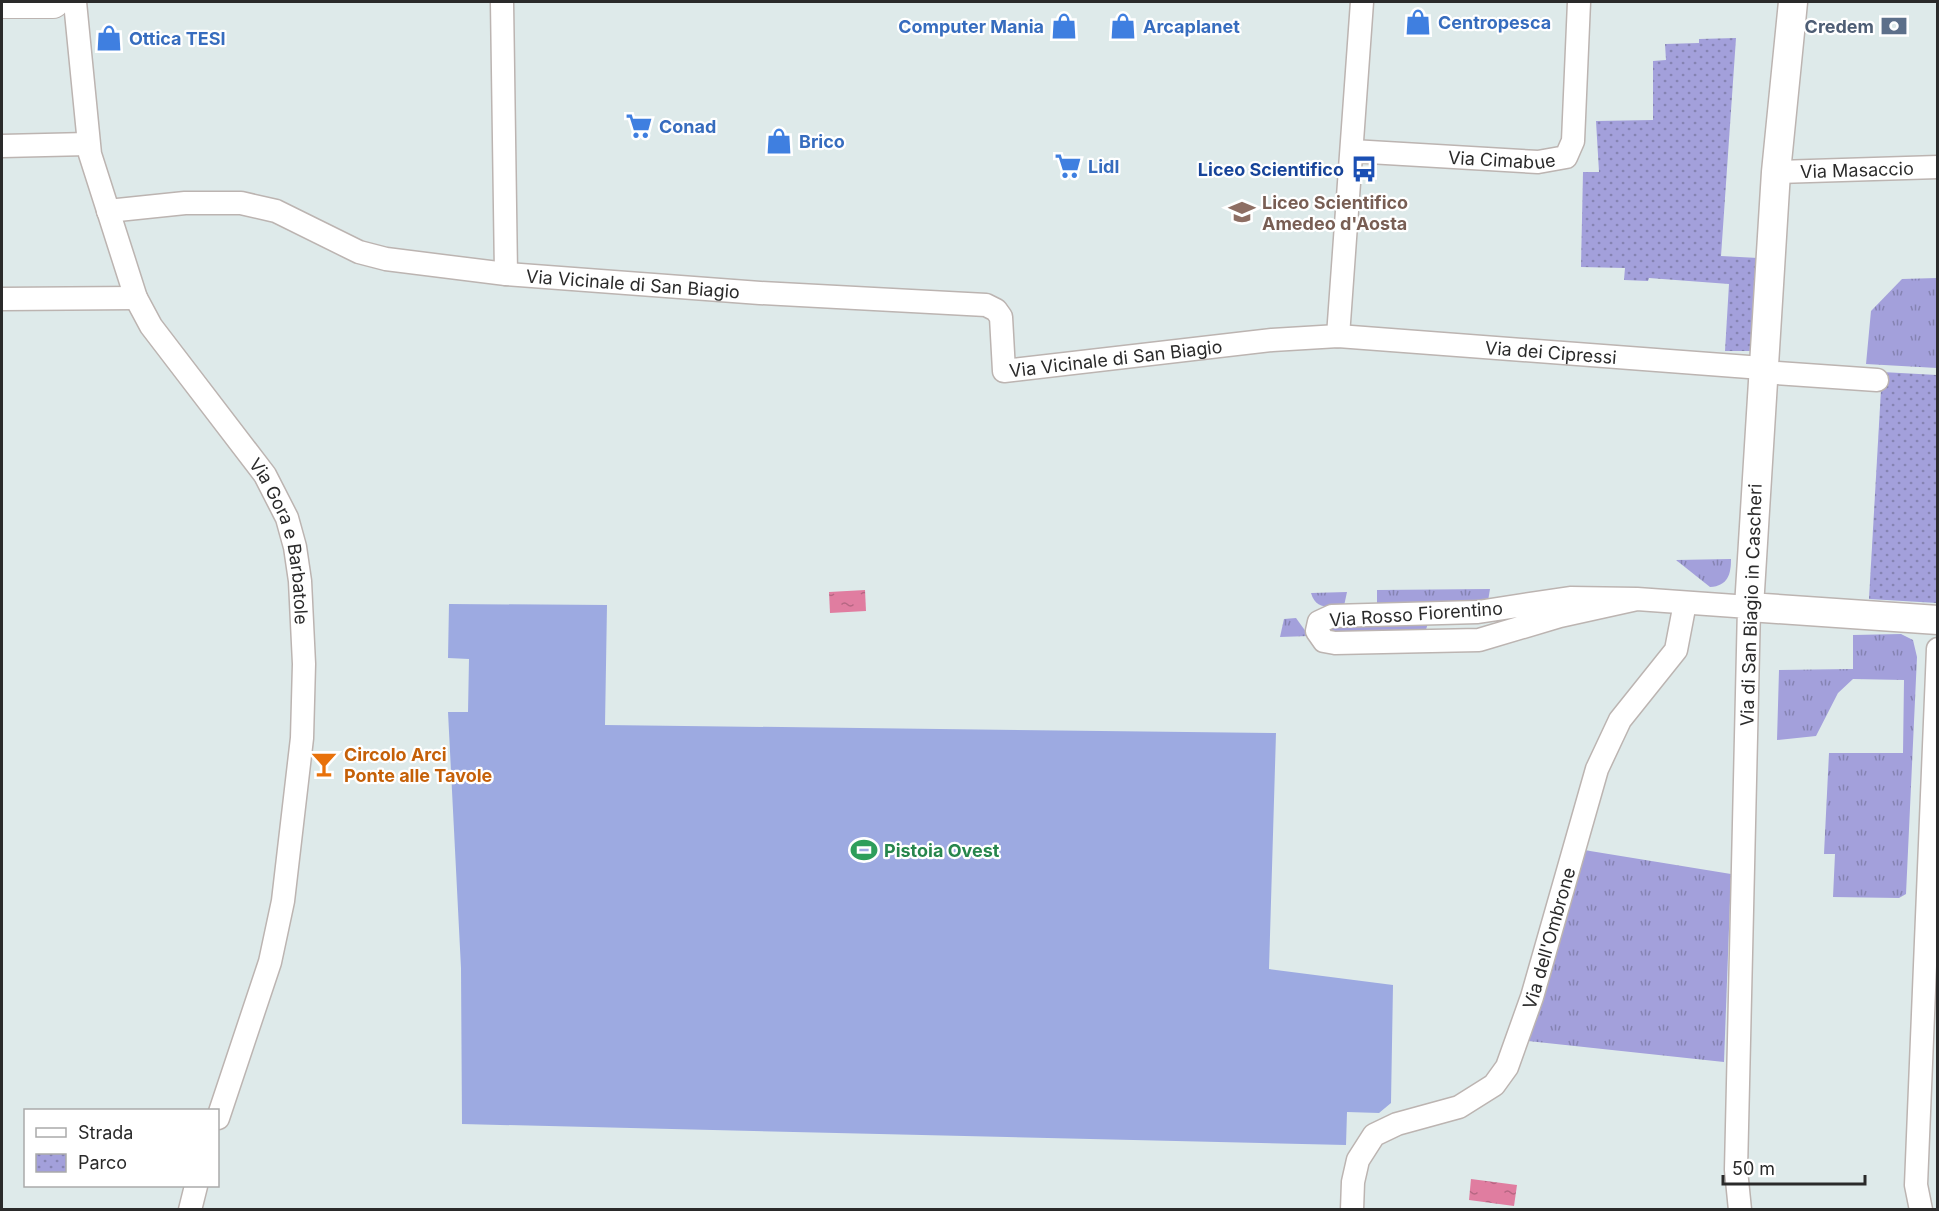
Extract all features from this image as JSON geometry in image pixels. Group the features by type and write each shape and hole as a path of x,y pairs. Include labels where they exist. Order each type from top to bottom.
{"main road":[{"path":"2,2 53,2"}],"street":[{"name":"Via Gora e Barbatole","path":"75,2 88,144 136,298 151,326 265,475 287,518 296,547 303,654 302,726 283,901 270,962 219,1115"},
{"name":"Via Vicinale di San Biagio","path":"502,2 506,274"},
{"path":"1338,336 1362,2"},
{"name":"Via Cimabue","path":"1352,151 1538,162 1566,157 1573,141 1579,2"},
{"name":"Via di San Biagio in Cascheri","path":"1740,1209 1736,1170 1749,607 1776,172 1793,2"},
{"path":"2,147 88,144"},
{"name":"Via Masaccio","path":"1776,172 1938,167"},
{"name":"Via Vicinale di San Biagio","path":"108,211 185,202 253,204 285,214 368,255 506,274 986,305 996,310 1000,317 1004,371 1272,340 1338,336"},
{"path":"2,299 136,298"},
{"name":"Via dei Cipressi","path":"1338,336 1877,380"},
{"name":"Via Rosso Fiorentino","path":"1637,599 1560,616 1479,640 1330,643 1322,639 1317,631 1319,622 1332,616 1487,611 1563,598 1637,599 1749,607"},
{"name":"Via dell'Ombrone","path":"1352,1209 1353,1182 1358,1160 1374,1135 1397,1124 1459,1107 1494,1085 1507,1067 1532,997 1597,769 1620,720 1676,650 1686,603"},
{"path":"1749,607 1938,620"},
{"path":"1435,613 1436,642"},
{"path":"1921,1209 1916,1185 1934,803 1938,650"},
{"path":"190,1209 196,1187"}],"green space":[{"path":"1736,38 1721,256 1758,258 1750,351 1725,351 1729,284 1649,278 1648,281 1624,280 1625,268 1581,267 1583,172 1599,172 1596,121 1653,120 1653,61 1666,60 1665,44 1699,43 1699,39"},
{"path":"1937,278 1937,368 1866,364 1871,311 1902,279"},
{"path":"1882,372 1937,375 1937,603 1869,599"},
{"path":"1731,559 1730,570 1725,582 1710,587 1676,560"},
{"path":"1490,589 1488,601 1377,606 1377,590"},
{"path":"1347,592 1344,606 1333,607 1320,605 1311,593"},
{"path":"1296,618 1309,636 1280,637 1284,619"},
{"path":"1326,622 1428,623 1425,633 1331,636"},
{"path":"1901,634 1913,640 1917,657 1906,894 1899,898 1833,897 1835,854 1824,854 1829,753 1903,753 1904,680 1853,679 1838,693 1816,736 1777,740 1779,670 1853,669 1853,635"},
{"path":"1584,850 1731,874 1724,1062 1528,1041"}],"shaded area":[{"name":"Pistoia Ovest","path":"449,604 607,605 605,725 1276,733 1269,969 1393,985 1391,1103 1379,1113 1347,1112 1346,1145 462,1124 461,968 448,712 468,712 469,659 448,658"}],"water":[{"path":"865,590 866,611 830,613 829,592"},
{"path":"1471,1179 1517,1185 1514,1206 1469,1200"}],"place":[{"name":"Centropesca","path":"1418,22"},
{"name":"Computer Mania","path":"1064,26"},
{"name":"Arcaplanet","path":"1123,26"},
{"name":"Credem","path":"1894,26"},
{"name":"Ottica TESI","path":"109,38"},
{"name":"Conad","path":"639,126"},
{"name":"Brico","path":"779,141"},
{"name":"Lidl","path":"1068,166"},
{"name":"Liceo Scientifico","path":"1364,169"},
{"name":"Liceo Scientifico Amedeo d'Aosta","path":"1242,212"},
{"name":"Circolo Arci Ponte alle Tavole","path":"324,764"},
{"name":"Pistoia Ovest","path":"864,850"}]}
